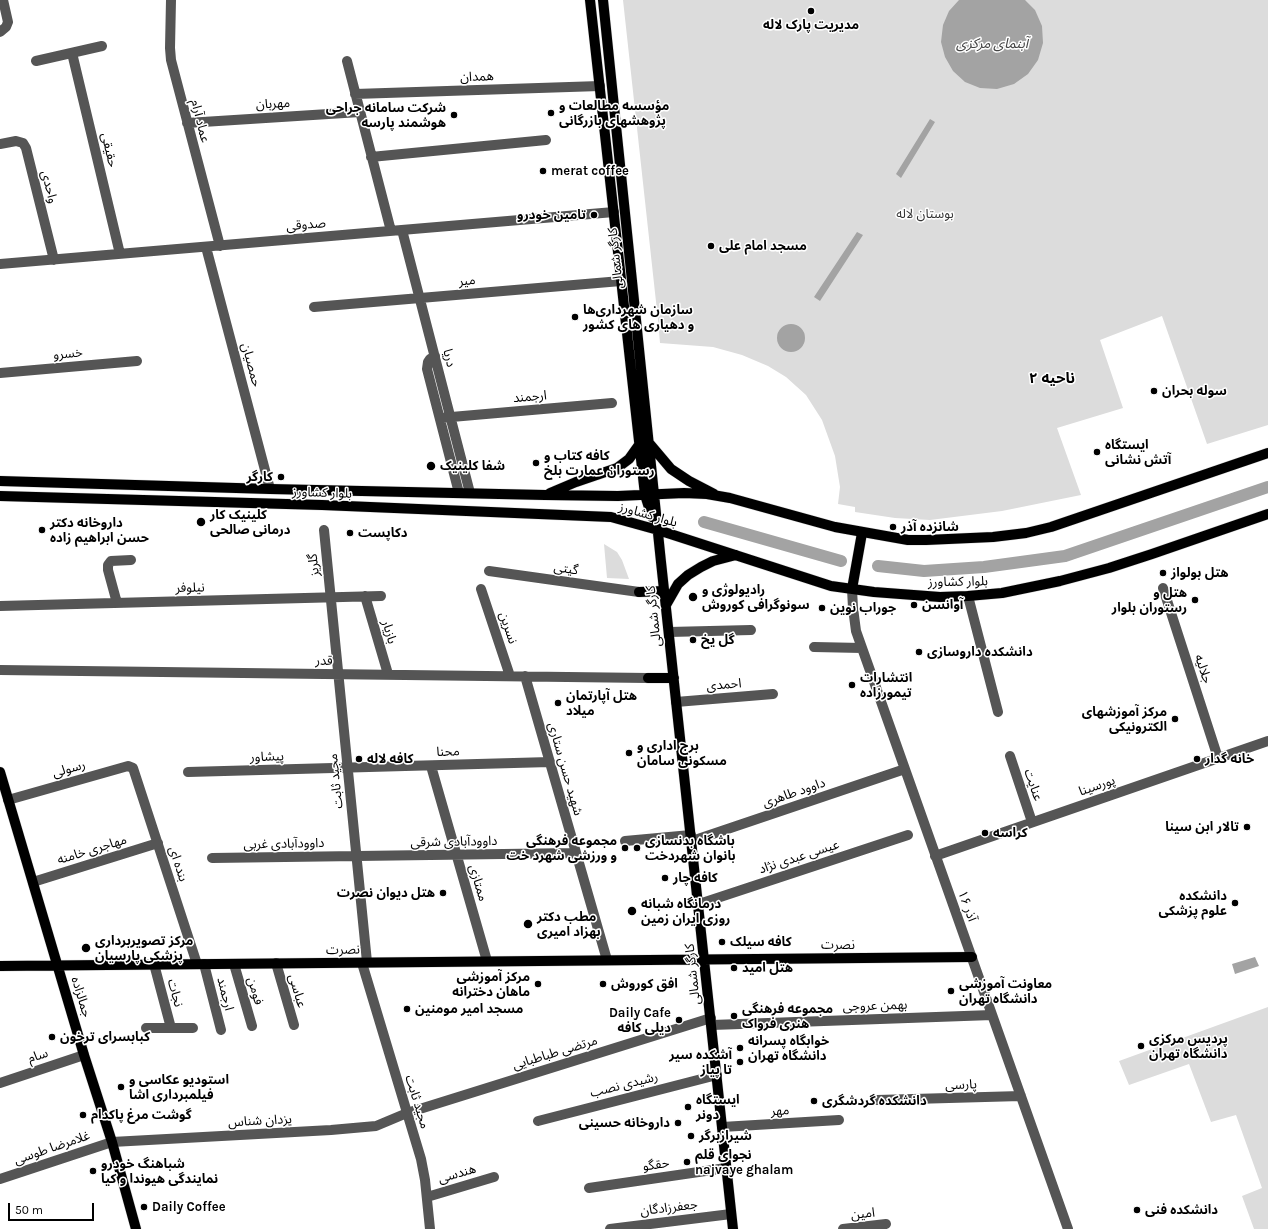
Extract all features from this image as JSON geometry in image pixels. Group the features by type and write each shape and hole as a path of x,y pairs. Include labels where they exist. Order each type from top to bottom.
{"main road":[{"path":"590,0 621,281 644,444 677,474 717,496"},
{"name":"کارگر شمالی","path":"603,0 632,280 644,444 650,495 658,530 733,1229"},
{"path":"600,86 612,86"},
{"path":"614,212 625,211"},
{"path":"621,281 632,280"},
{"path":"545,495 576,482 617,468 629,459 644,444"},
{"name":"بلوار کشاورز","path":"0,481 545,495 650,495 684,493 730,498 862,533 908,540 926,540 967,539 1026,533 1051,527 1268,453"},
{"name":"بلوار کشاورز","path":"0,496 322,505 618,518 832,586 940,597 1002,594 1032,588 1109,568 1268,514"},
{"path":"852,589 862,533"},
{"path":"666,605 678,584 688,576 713,561 736,555"},
{"path":"639,592 664,591"},
{"path":"648,678 674,678"},
{"name":"جمالزاده","path":"0,772 84,1055 112,1142 136,1229"},
{"name":"نصرت","path":"0,966 972,957"}],"street":[{"path":"0,32 6,27 8,22 3,0"},
{"name":"عماد آرام","path":"171,0 170,54 220,246"},
{"path":"36,61 102,46"},
{"name":"حقیقی","path":"72,53 120,254"},
{"path":"347,61 391,231"},
{"name":"همدان","path":"355,94 600,86"},
{"name":"مهربان","path":"187,123 360,112"},
{"path":"372,157 546,140"},
{"name":"واحدی","path":"0,144 16,141 23,143 26,148 54,260"},
{"name":"صدوقی","path":"0,264 614,212"},
{"name":"دریا","path":"402,230 470,493"},
{"name":"حمصیان","path":"206,247 270,489"},
{"name":"میر","path":"314,307 621,281"},
{"path":"435,356 430,359 427,369 459,493"},
{"name":"خسرو","path":"0,373 137,361"},
{"name":"ارجمند","path":"440,418 612,403"},
{"name":"گلریز","path":"324,530 331,597"},
{"path":"117,603 108,565 112,562 131,560"},
{"name":"گیتی","path":"489,571 639,592"},
{"name":"جلالیه","path":"1163,588 1218,758"},
{"name":"نسرین","path":"481,589 510,676"},
{"name":"۱۶ آذر","path":"852,589 856,631 1068,1229"},
{"name":"بازیار","path":"365,596 388,674"},
{"name":"نیلوفر","path":"0,606 382,596"},
{"path":"968,596 998,712"},
{"name":"مجید ثابت","path":"331,597 365,962 421,1159 427,1196 430,1229"},
{"path":"669,632 751,630"},
{"path":"814,647 862,648"},
{"name":"قدر","path":"0,670 648,678"},
{"name":"شهید حسن ستاری","path":"525,676 607,960"},
{"name":"احمدی","path":"676,702 773,694"},
{"name":"پورسینا","path":"936,856 1268,741"},
{"name":"عنایت","path":"1010,756 1032,822"},
{"name":"محنا","path":"348,768 550,762"},
{"name":"رسولی","path":"8,800 128,766 131,766 134,772"},
{"name":"ممتازی","path":"431,766 487,961"},
{"name":"پیشاور","path":"188,772 348,768"},
{"name":"داوود طاهری","path":"625,841 691,838 905,769"},
{"name":"بنده ای","path":"134,772 200,964"},
{"name":"عیسی عبدی نژاد","path":"699,904 908,834"},
{"name":"مهاجری خامنه","path":"33,882 158,843"},
{"name":"داوودآبادی شرقی","path":"356,856 576,853"},
{"name":"داوودآبادی غربی","path":"212,858 356,856"},
{"name":"عباسی","path":"276,963 294,1025"},
{"name":"نجات","path":"154,964 171,1028"},
{"name":"ارجمند","path":"200,964 221,1030"},
{"name":"فومن","path":"234,964 252,1026"},
{"name":"بهمن عروجی","path":"711,1022 992,1015"},
{"name":"مرتضی طباطبایی","path":"407,1113 711,1022"},
{"path":"146,1028 193,1028"},
{"name":"سام","path":"0,1083 84,1055"},
{"name":"رشیدی نصب","path":"538,1121 717,1075"},
{"name":"پارسی","path":"877,1100 1021,1096"},
{"name":"یزدان شناس","path":"112,1142 368,1128 382,1125 407,1113"},
{"name":"مهر","path":"722,1127 839,1120"},
{"name":"غلامرضا طوسی","path":"0,1179 112,1142"},
{"name":"حقگو","path":"588,1188 726,1168"},
{"name":"هندسی","path":"427,1196 494,1177"},
{"name":"جعفرزادگان","path":"610,1229 731,1214"},
{"name":"امین","path":"843,1229 886,1224"}],"green space":[{"name":"بوستان لاله","path":"623,0 1268,0 1268,425 1207,444 1162,316 1100,340 1123,408 1057,428 1081,495 1002,511 930,520 895,518 855,512 855,507 838,504 840,487 835,456 822,420 806,395 786,377 768,366 742,355 713,347 660,343"},
{"path":"604,544 617,552 622,560 629,579 607,578"},
{"path":"1268,1007 1268,1229 1254,1229 1242,1196 1262,1188 1236,1115 1211,1122 1189,1064 1129,1085 1119,1061"}],"water":[{"name":"آبنمای مرکزی","path":"959,0 1025,0 1035,10 1042,26 1043,43 1038,60 1028,74 1014,84 997,89 980,88 965,82 953,71 945,57 941,42 943,25 949,11"},
{"path":"930,119 935,122 901,178 896,174"},
{"path":"857,232 863,235 820,301 814,297"},
{"path":"791,324 801,328 805,338 801,348 791,352 781,348 777,338 781,328"},
{"path":"1255,957 1259,966 1235,974 1232,964"}],"waterway":[{"path":"878,566 924,571 984,567 1065,556 1268,487"},
{"path":"704,522 841,561"}],"place":[{"name":"مدیریت پارک لاله","path":"811,11"},
{"name":"مؤسسه مطالعات و پژوهشهای بازرگانی","path":"551,113"},
{"name":"شرکت سامانه جراحی هوشمند پارسه","path":"454,115"},
{"name":"merat coffee","path":"543,171"},
{"name":"تامین خودرو","path":"594,215"},
{"name":"مسجد امام علی","path":"711,246"},
{"name":"سازمان شهرداری‌ها و دهیاری‌ های کشور","path":"575,317"},
{"name":"سوله بحران","path":"1154,391"},
{"name":"ایستگاه آتش نشانی","path":"1097,452"},
{"name":"کافه کتاب و رستوران عمارت بلخ","path":"536,463"},
{"name":"شفا کلینیک","path":"431,466"},
{"name":"کارگر","path":"281,477"},
{"name":"کلینیک کار درمانی صالحی","path":"201,522"},
{"name":"شانزده آذر","path":"893,527"},
{"name":"داروخانه دکتر حسن ابراهیم زاده","path":"42,530"},
{"name":"دکاپست","path":"350,533"},
{"name":"هتل بولواز","path":"1163,573"},
{"name":"رادیولوژی و سونوگرافی کوروش","path":"693,597"},
{"name":"هتل و رستوران بلوار","path":"1195,600"},
{"name":"آوانسن","path":"914,605"},
{"name":"جوراب نوین","path":"822,608"},
{"name":"گل یخ","path":"693,640"},
{"name":"دانشکده داروسازی","path":"919,652"},
{"name":"انتشارات تیمورزاده","path":"852,685"},
{"name":"هتل آپارتمان میلاد","path":"558,703"},
{"name":"مرکز آموزشهای الکترونیکی","path":"1175,719"},
{"name":"برج اداری و مسکونی سامان","path":"629,753"},
{"name":"کافه لاله","path":"359,759"},
{"name":"خانه گدار","path":"1197,759"},
{"name":"تالار ابن سینا","path":"1247,827"},
{"name":"کراسه","path":"985,833"},
{"name":"مجموعه فرهنگی و ورزشی شهرد خت","path":"625,848"},
{"name":"باشگاه بدنسازی بانوان شهردخت","path":"637,848"},
{"name":"کافه چار","path":"665,878"},
{"name":"هتل دیوان نصرت","path":"443,893"},
{"name":"دانشکده علوم پزشکی","path":"1235,903"},
{"name":"درمانگاه شبانه روزی ایران زمین","path":"632,911"},
{"name":"مطب دکتر بهزاد امیری","path":"528,924"},
{"name":"کافه سیلک","path":"722,942"},
{"name":"مرکز تصویربرداری پزشکی پارسیان","path":"86,948"},
{"name":"هتل امید","path":"734,968"},
{"name":"مرکز آموزشی ماهان دخترانه","path":"538,984"},
{"name":"افق کوروش","path":"603,984"},
{"name":"معاونت آموزشی دانشگاه تهران","path":"951,991"},
{"name":"مسجد امیر مومنین","path":"407,1009"},
{"name":"مجموعه فرهنگی هنری فرواک","path":"734,1016"},
{"name":"Daily Cafe دیلی کافه","path":"679,1020"},
{"name":"کبابسرای ترخون","path":"52,1037"},
{"name":"پردیس مرکزی دانشگاه‌ تهران","path":"1141,1046"},
{"name":"خوابگاه پسرانه دانشگاه تهران","path":"740,1048"},
{"name":"آشکده سیر تا پیاز","path":"740,1062"},
{"name":"استودیو عکاسی و فیلمبرداری اشا","path":"121,1087"},
{"name":"دانشکده گردشگری","path":"814,1101"},
{"name":"ایستگاه دونر","path":"688,1107"},
{"name":"گوشت مرغ پاکدام","path":"83,1115"},
{"name":"داروخانه حسینی","path":"678,1123"},
{"name":"شیرازبرگر","path":"691,1136"},
{"name":"نجوای قلم najvaye ghalam","path":"687,1162"},
{"name":"شباهنگ خودرو نمایندگی هیوندا و کیا","path":"93,1171"},
{"name":"Daily Coffee","path":"144,1207"},
{"name":"دانشکده فنی","path":"1137,1210"}],"district":[{"name":"ناحیه ۲","path":"1052,379"}]}
